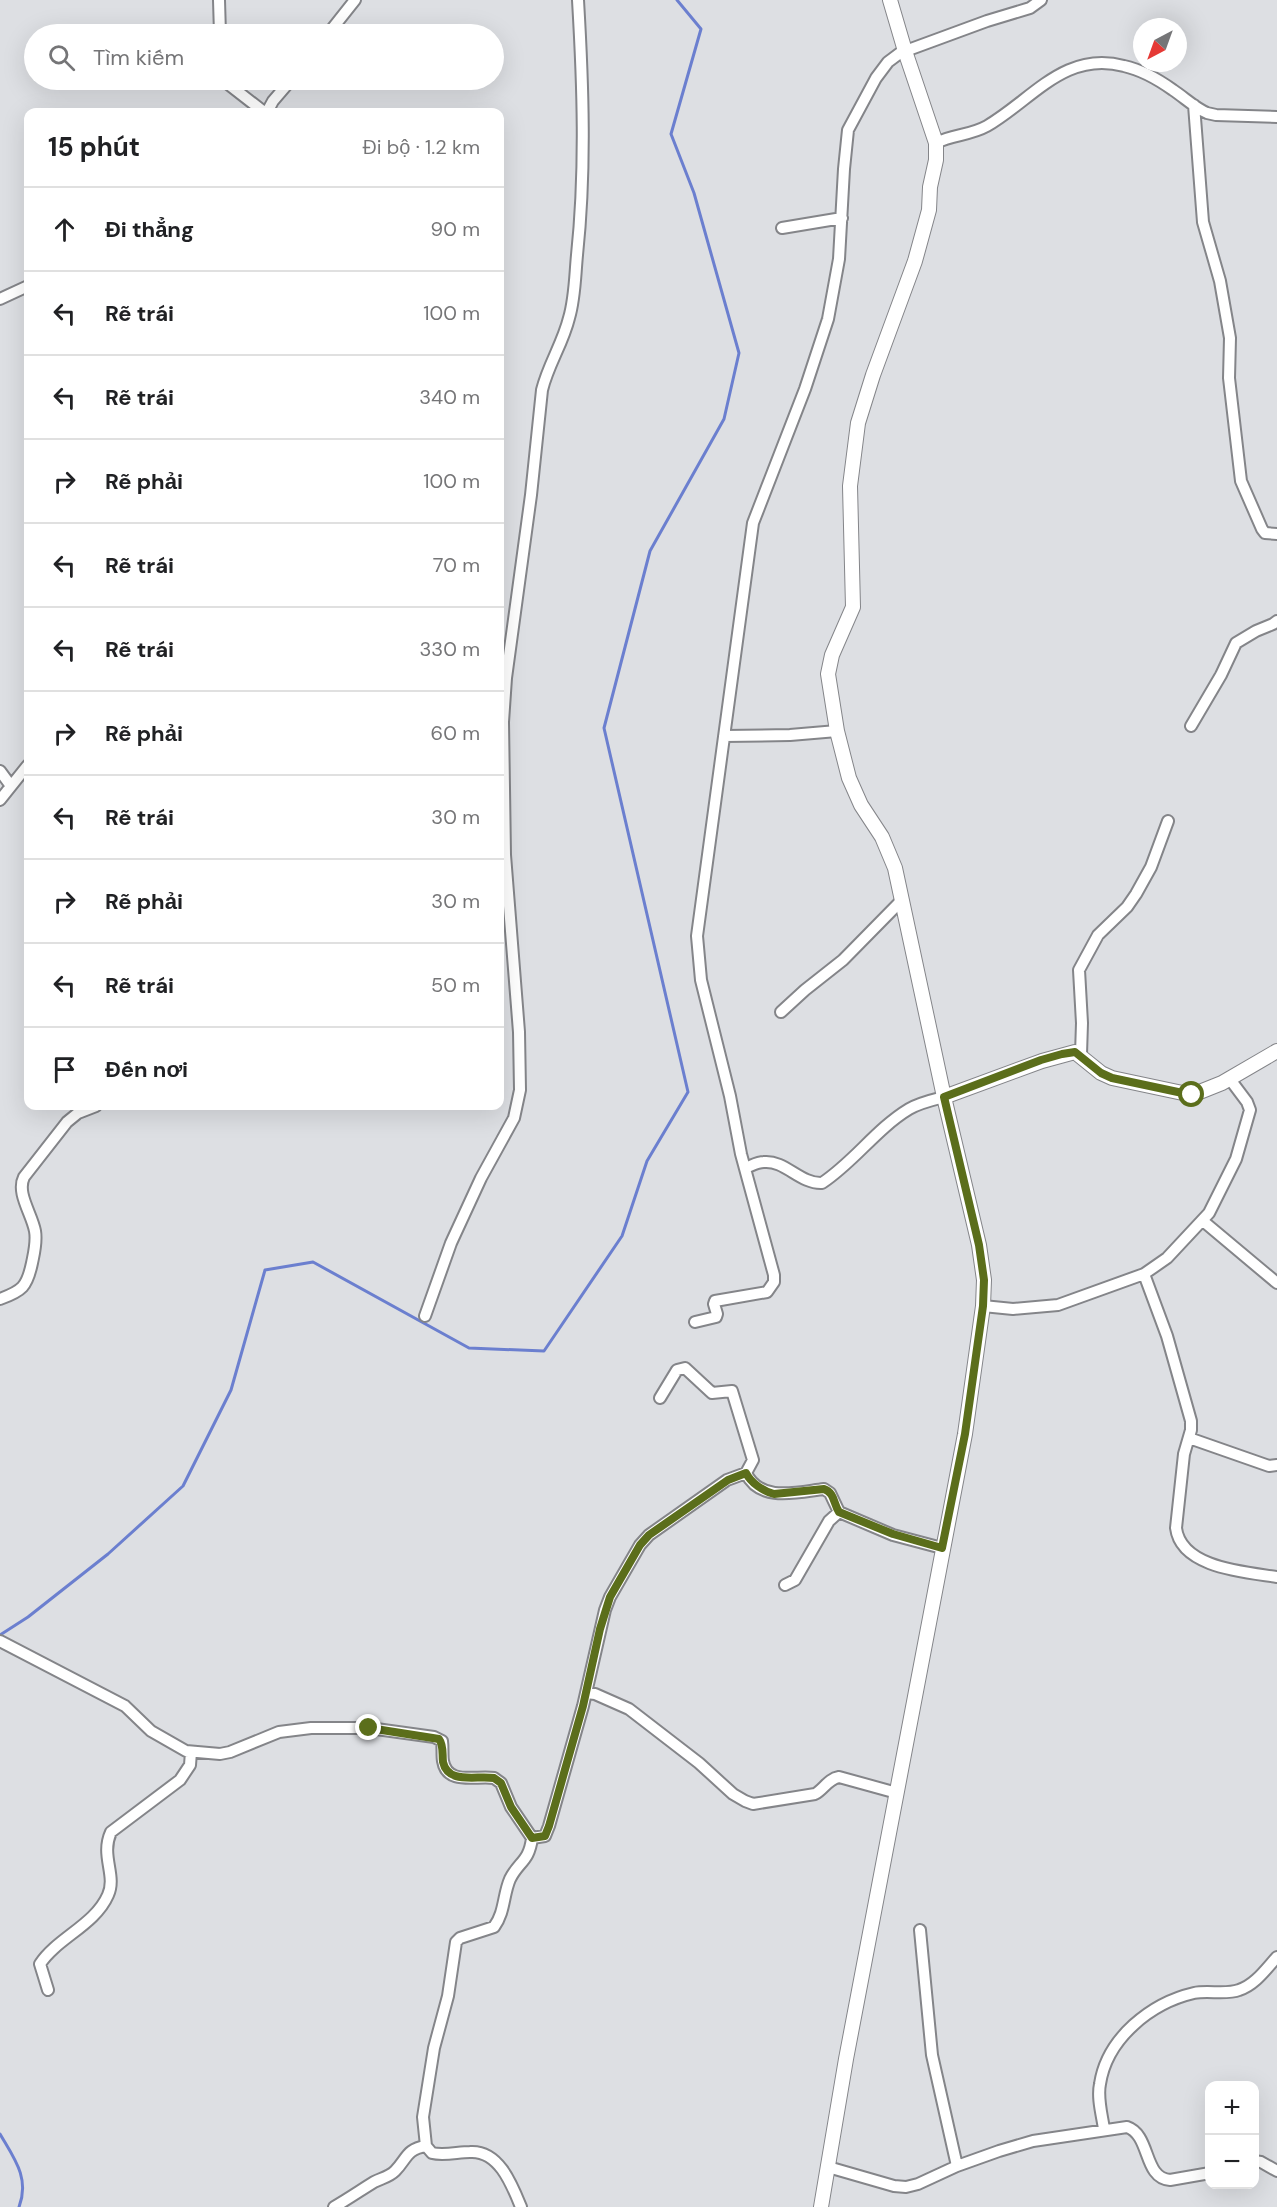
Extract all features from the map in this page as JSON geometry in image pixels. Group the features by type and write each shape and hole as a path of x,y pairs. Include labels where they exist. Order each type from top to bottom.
{"street":[{"path":"219,0 220,24"},
{"path":"336,24 355,0"},
{"path":"504,708 507,667 531,495 541,398 546,374 562,342 569,318 580,225 583,87 578,0"},
{"path":"821,2207 846,2059 965,1434 983,1306 984,1280 979,1245 944,1097 895,868 882,837 853,790 837,731 828,674 832,655 853,607 850,486 857,432 873,375 915,261 928,210 936,160 936,143 890,0"},
{"path":"695,1323 716,1317 715,1300 767,1292 774,1282 701,980 698,955 700,909 753,524 805,389 828,319 839,259 848,130 876,78 888,62 905,51 1030,8 1041,0"},
{"path":"936,143 944,138 972,134 987,126 1065,70 1101,63 1124,65 1150,76 1200,110 1216,115 1277,117"},
{"path":"236,90 260,108"},
{"path":"268,108 282,90"},
{"path":"1194,105 1203,222 1220,281 1230,338 1229,378 1241,481 1262,529 1277,534"},
{"path":"782,228 842,218"},
{"path":"0,299 24,288"},
{"path":"1191,726 1221,675 1236,643 1242,637 1277,621"},
{"path":"724,736 790,735 837,731"},
{"path":"0,800 24,770"},
{"path":"0,771 11,786"},
{"path":"1081,1054 1079,970 1102,930 1127,907 1136,894 1151,867 1168,821"},
{"path":"425,1316 452,1243 481,1178 514,1118 520,1090 519,1032 504,877"},
{"path":"781,1012 843,960 901,901"},
{"path":"745,1168 765,1161 805,1180 822,1183 873,1137 909,1109 1062,1054 1075,1052 1081,1054 1101,1073 1112,1078 1192,1095 1206,1091 1277,1051"},
{"path":"983,1306 1001,1309 1045,1308 1144,1274 1167,1258 1203,1221 1226,1183 1249,1119 1250,1110 1247,1102 1229,1078"},
{"path":"0,1299 23,1288 29,1277 35,1247 34,1224 21,1187 24,1177 67,1122 87,1110"},
{"path":"1203,1221 1277,1283"},
{"path":"1144,1274 1167,1336 1191,1426 1184,1454 1176,1528 1181,1545 1197,1558 1231,1569 1277,1577"},
{"path":"532,1838 542,1838 547,1832 586,1692 605,1610 640,1545 667,1522 728,1480 746,1473 753,1460 732,1391 712,1393 685,1368 677,1370 660,1398"},
{"path":"1189,1438 1269,1466 1277,1465"},
{"path":"746,1473 747,1477 774,1494 824,1489 834,1498 839,1512 893,1534 942,1548"},
{"path":"785,1585 795,1580 830,1521 839,1512"},
{"path":"3,1643 125,1706 151,1731 177,1747 191,1752 230,1752 279,1732 311,1728 369,1728 434,1737 441,1741 443,1761 448,1773 457,1777 489,1777 499,1781 511,1807 532,1838 530,1851 524,1862 511,1876 502,1912 494,1927 460,1938 456,1942 448,1996 438,2030 423,2117 426,2146 432,2153 480,2152 490,2156 510,2183 521,2207"},
{"path":"586,1692 629,1709 699,1763 733,1794 753,1804 815,1794 832,1778 839,1777 897,1793"},
{"path":"48,1990 40,1964 92,1916 108,1896 112,1882 108,1870 106,1843 111,1832 180,1780 190,1765 191,1752"},
{"path":"920,1930 932,2055 957,2166"},
{"path":"1104,2129 1099,2090 1101,2079 1114,2049 1134,2025 1147,2013 1188,1995 1240,1990 1253,1982 1277,1957"},
{"path":"828,2167 900,2187 918,2184 957,2166 1033,2141 1127,2127 1133,2129 1138,2135 1155,2172 1164,2180 1205,2174"},
{"path":"334,2207 373,2183 388,2177 399,2167 409,2152 426,2146"},
{"path":"1259,2162 1277,2171"}],"waterway":[{"path":"0,1635 28,1617 108,1554 183,1486 231,1390 265,1270 313,1262 469,1348 544,1351 622,1236 647,1161 688,1092 604,728 650,551 724,419 739,353 694,193 671,134 701,29 677,0"},
{"path":"0,2134 22,2177 23,2187 19,2207"}],"route":[{"path":"369,1728 439,1739 448,1773 457,1777 494,1778 501,1783 511,1807 532,1838 542,1838 549,1826 583,1706 605,1610 640,1545 649,1535 728,1480 746,1473 747,1477 764,1491 774,1494 824,1489 831,1493 839,1512 893,1534 942,1548 965,1434 983,1306 984,1280 979,1245 944,1097 1041,1060 1075,1052 1081,1054 1101,1073 1112,1078 1192,1095"}]}
